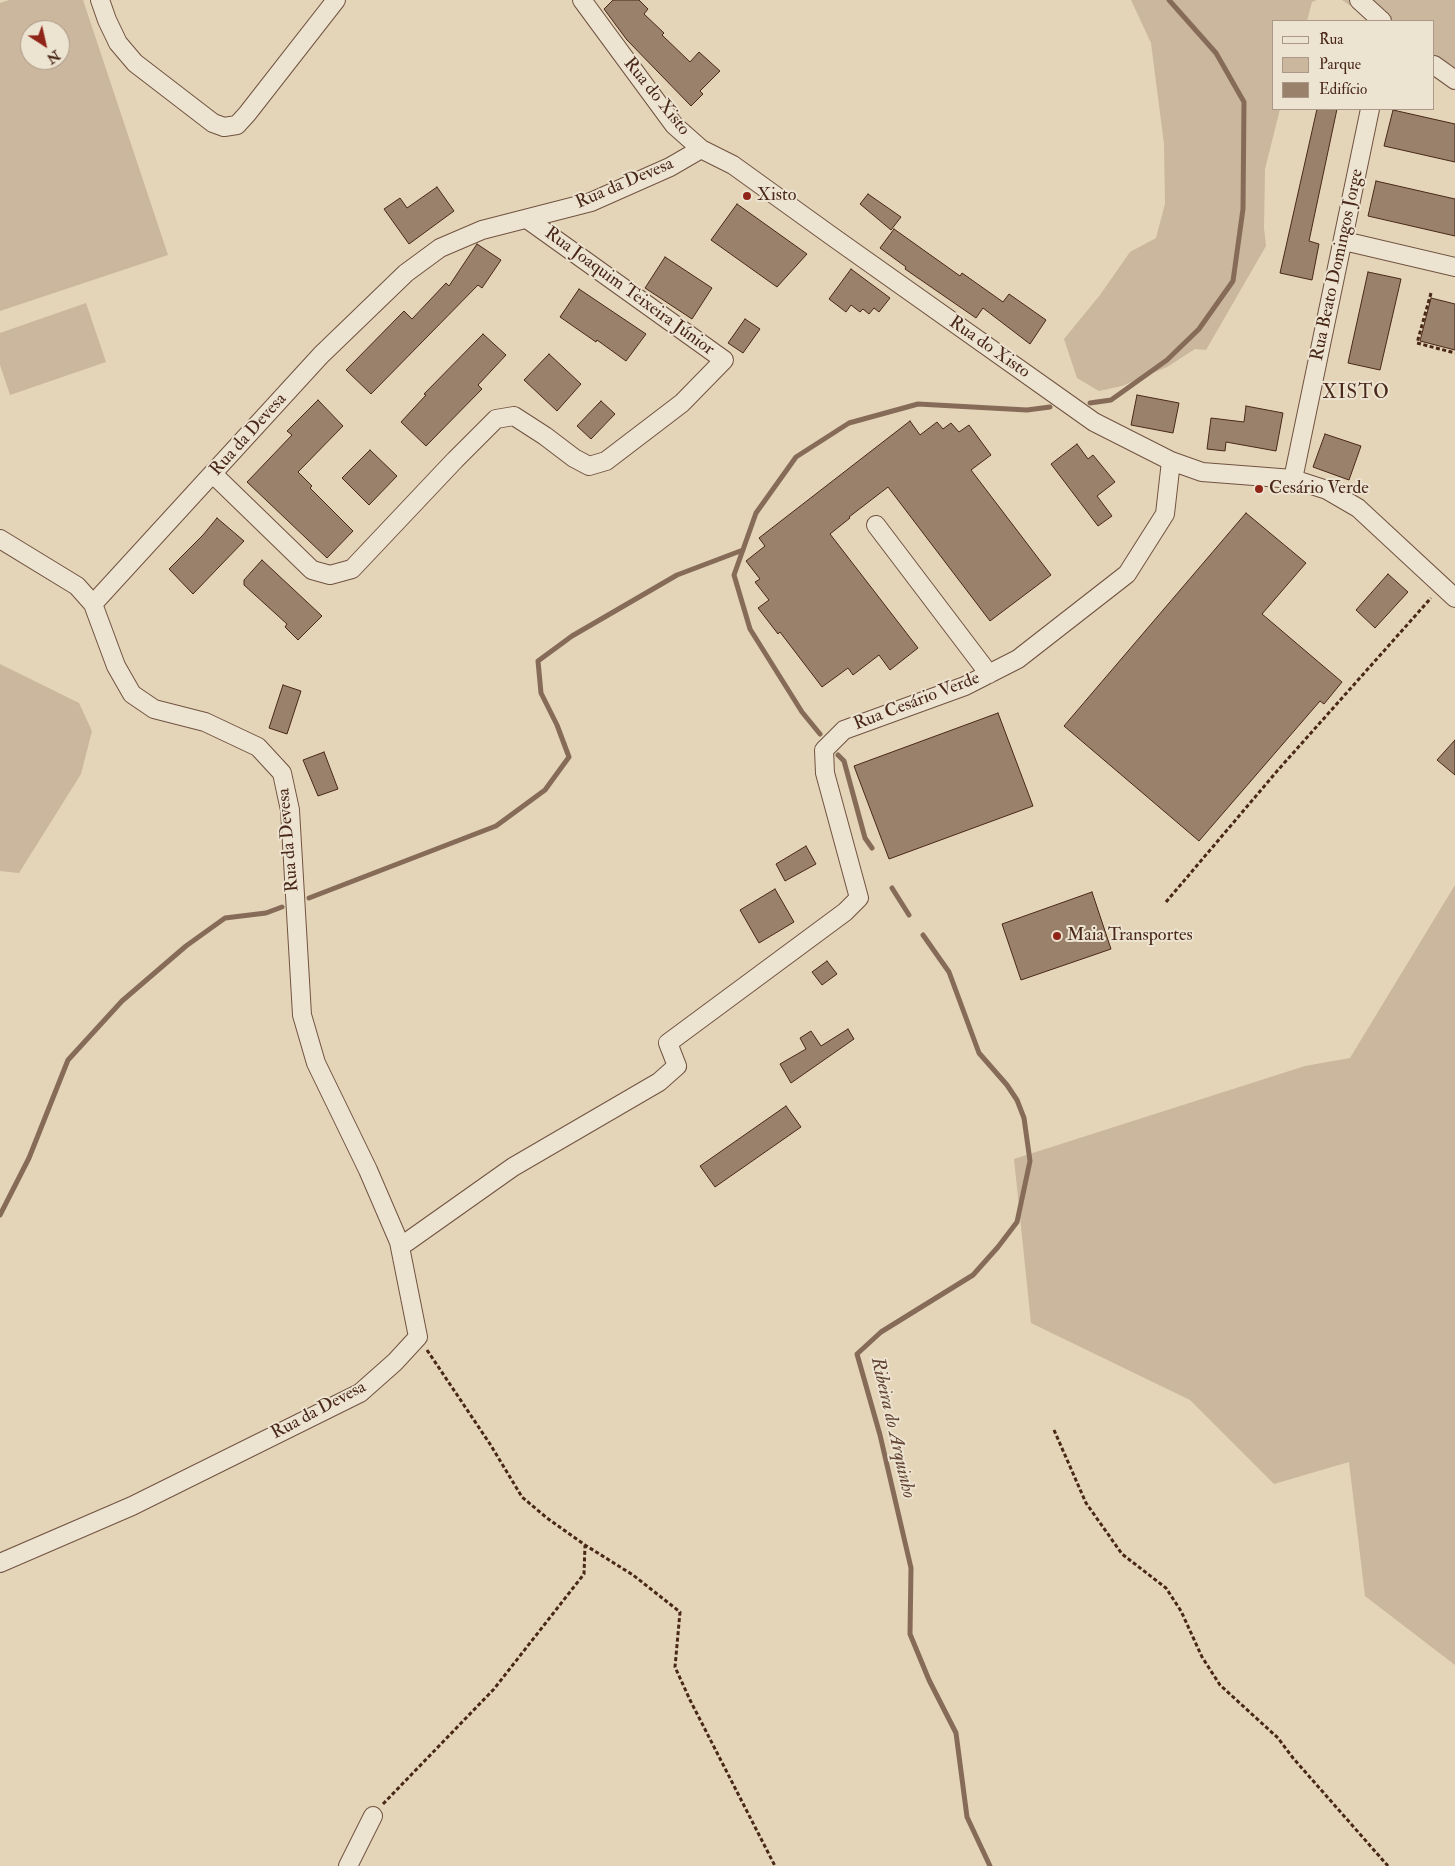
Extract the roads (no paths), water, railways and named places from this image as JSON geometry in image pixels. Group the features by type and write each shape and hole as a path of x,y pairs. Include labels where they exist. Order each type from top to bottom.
{"street":[{"path":"100,0 118,43 136,63 212,123 224,127 237,125 247,114 336,0"},
{"name":"Rua do Xisto","path":"582,0 674,125 701,149 733,165 1094,422 1171,461 1202,472 1293,479 1328,490 1358,508 1455,598"},
{"path":"1359,0 1381,20"},
{"path":"1435,66 1455,80"},
{"name":"Rua Beato Domingos Jorge","path":"1293,479 1370,110"},
{"name":"Rua da Devesa","path":"0,1563 132,1506 360,1393 396,1362 418,1337 400,1246 368,1170 316,1063 302,1015 290,810 282,773 258,746 204,722 154,709 132,694 116,666 93,604 321,355 406,274 440,248 482,230 591,202 670,167 701,149"},
{"name":"Rua Joaquim Teixeira Júnior","path":"213,474 312,570 330,575 352,569 496,419 514,416 574,458 589,466 606,461 682,404 724,360 527,219"},
{"path":"1344,241 1455,267"},
{"name":"Rua Cesário Verde","path":"400,1246 513,1167 659,1082 677,1066 668,1043 845,912 859,898 825,773 824,750 844,730 965,686 1018,659 1127,574 1165,514 1171,461"},
{"path":"876,525 989,674"},
{"path":"0,539 77,586 93,604"},
{"path":"348,1866 373,1816"}],"waterway":[{"name":"Ribeira do Arquinho","path":"1090,403 1111,400 1167,360 1199,329 1233,281 1243,209 1244,102 1216,53 1169,0"},
{"name":"Ribeira do Arquinho","path":"820,734 802,712 750,629 734,575 756,513 796,457 849,423 918,404 1027,410 1050,407"},
{"path":"309,898 496,826 545,790 569,757 557,725 541,693 538,661 572,636 677,575 743,550"},
{"name":"Ribeira do Arquinho","path":"838,755 844,761 865,838 872,848"},
{"name":"Ribeira do Arquinho","path":"892,888 909,915"},
{"path":"0,1215 29,1158 68,1060 122,1001 186,946 225,918 266,913 282,907"},
{"name":"Ribeira do Arquinho","path":"923,935 949,972 979,1053 1007,1085 1017,1100 1024,1118 1030,1161 1017,1222 973,1275 881,1332 857,1354 880,1435 911,1568 910,1634 929,1680 956,1733 967,1817 990,1866"}],"place":[{"name":"Xisto","path":"747,196"},
{"name":"Cesário Verde","path":"1259,489"},
{"name":"Maia Transportes","path":"1057,936"}],"district":[{"name":"XISTO","path":"1356,394"}]}
